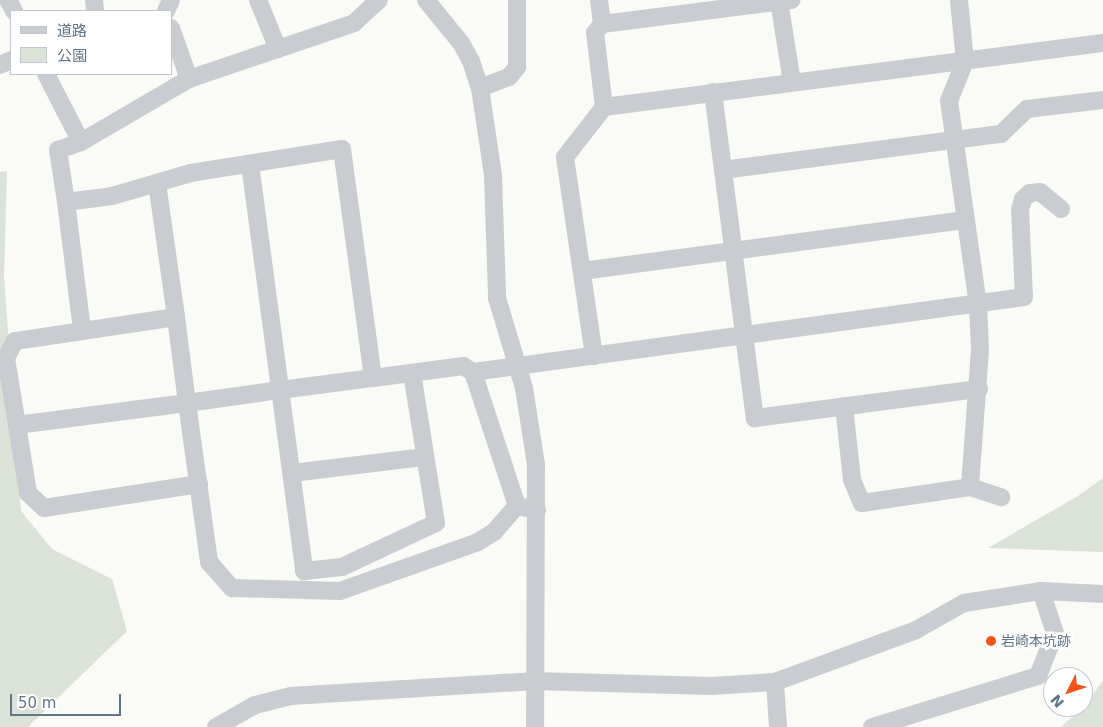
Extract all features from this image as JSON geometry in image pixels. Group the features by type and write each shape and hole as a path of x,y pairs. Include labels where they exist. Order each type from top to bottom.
{"street":[{"path":"258,0 278,49"},
{"path":"82,330 58,150 81,142 189,79 354,22 379,0"},
{"path":"426,0 461,43 480,88 494,175 497,298 530,416 537,510 535,727"},
{"path":"480,88 509,77 517,67 517,0"},
{"path":"599,0 602,24"},
{"path":"959,0 965,61 949,101 978,304 979,389 970,487"},
{"path":"594,356 564,158 604,106 595,33 602,24 785,1 792,82"},
{"path":"172,31 189,79"},
{"path":"604,106 1103,43"},
{"path":"47,75 81,142"},
{"path":"713,92 755,418 979,389"},
{"path":"723,170 1001,134 1027,108 1103,100"},
{"path":"66,202 112,196 191,173 342,149 373,378"},
{"path":"250,164 304,571 342,568 436,523 412,373"},
{"path":"157,183 210,562 232,588 340,592 355,588 478,542 494,532 517,506"},
{"path":"17,425 463,366 473,372 531,365 1024,297 1020,210 1023,199 1030,193 1040,192 1061,209"},
{"path":"582,271 966,220"},
{"path":"176,317 15,341 6,358 28,494 44,508 199,484"},
{"path":"473,372 517,506"},
{"path":"844,406 852,480 862,503 970,487 1001,497"},
{"path":"292,473 425,457"},
{"path":"517,506 537,510"},
{"path":"216,727 239,722 291,696 534,681 711,686 775,682 916,630 964,603 1041,591 1103,594"},
{"path":"872,727 1038,676 1055,633 1041,591"},
{"path":"775,682 778,727"}],"green space":[{"path":"7,171 4,276 21,511 52,549 112,579 127,631 28,727 0,727 0,172"},
{"path":"1103,478 1103,552 988,548 1078,496"},
{"path":"1103,681 1103,727 1061,727 1072,717 1093,717 1093,694"}],"place":[{"name":"岩崎本坑跡","path":"991,641"}]}
